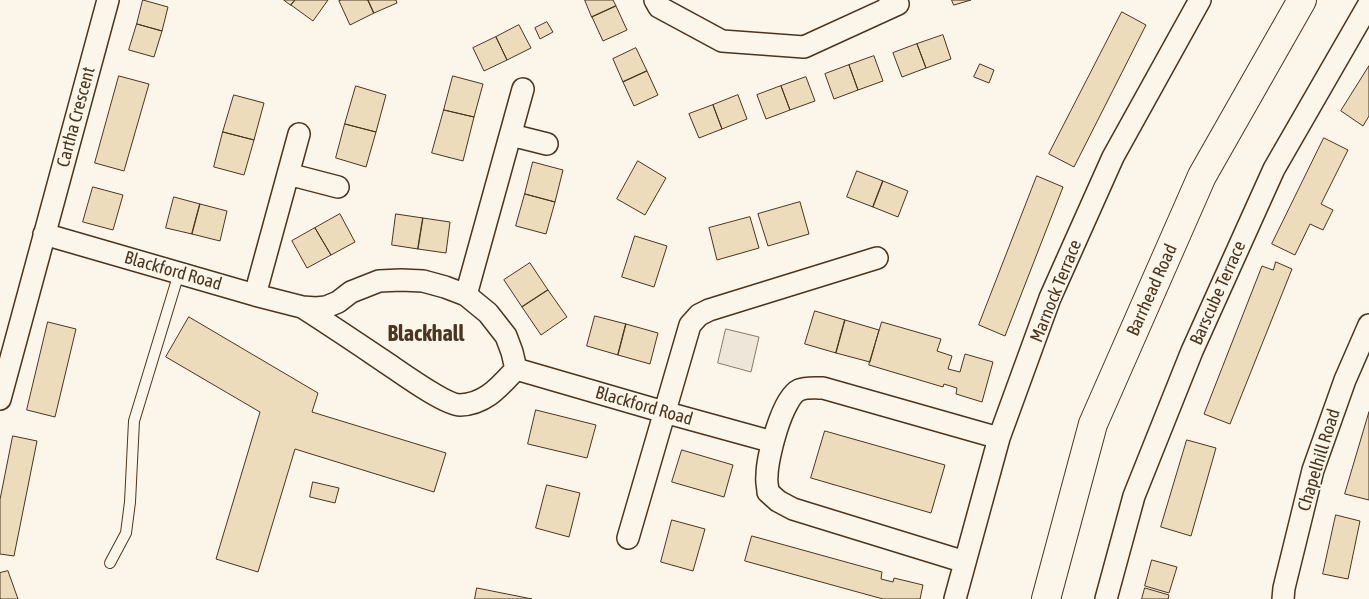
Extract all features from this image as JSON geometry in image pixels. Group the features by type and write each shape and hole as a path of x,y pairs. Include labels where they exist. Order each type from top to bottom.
{"main road":[{"name":"Barrhead Road","path":"1046,599 1094,424 1202,176 1302,0"}],"street":[{"name":"Cartha Crescent","path":"1,390 108,0"},
{"path":"656,0 659,7 722,41 804,47 898,4 890,0"},
{"name":"Marnock Terrace","path":"955,599 999,438 1050,298 1113,157 1200,0"},
{"name":"Barscube Terrace","path":"1106,599 1134,496 1192,351 1274,169 1369,4"},
{"path":"466,296 523,89"},
{"path":"255,295 299,134"},
{"path":"511,135 547,144"},
{"path":"288,174 338,187"},
{"name":"Blackford Road","path":"44,234 302,307 326,307 338,302 351,292 379,281 423,281 445,287 466,296 488,313 501,330 512,352 516,369"},
{"path":"628,538 690,325 699,315 709,310 877,258"},
{"name":"Blackford Road","path":"302,307 418,384 454,404 460,405 479,401 496,391 516,369"},
{"name":"Chapelhill Road","path":"1283,599 1284,588 1313,470 1345,380 1369,326"},
{"name":"Blackford Road","path":"516,369 773,442"},
{"path":"965,562 793,509 778,501 768,492 766,478 773,442 782,413 789,401 798,390 812,388 823,388 999,438"}],"lane":[{"path":"110,563 126,533 130,502 134,421 179,273"}],"shaded area":[{"path":"726,329 759,337 751,372 718,363"}],"building":[{"path":"143,0 168,7 162,31 137,24"},
{"path":"284,0 295,0 291,5"},
{"path":"295,0 328,0 313,21 291,5"},
{"path":"368,0 374,13 350,25 339,1"},
{"path":"368,0 396,0 397,3 374,13"},
{"path":"585,0 613,0 616,6 592,17"},
{"path":"952,0 971,0 954,5"},
{"path":"616,6 627,30 603,41 592,17"},
{"path":"1122,12 1146,25 1074,167 1049,154"},
{"path":"547,22 553,32 540,39 535,28"},
{"path":"137,24 162,31 154,57 129,50"},
{"path":"519,25 531,48 507,60 496,37"},
{"path":"943,35 951,59 926,68 917,44"},
{"path":"496,37 507,60 484,71 473,48"},
{"path":"917,44 926,68 902,77 893,53"},
{"path":"636,48 647,71 623,82 613,59"},
{"path":"874,56 883,81 858,90 849,65"},
{"path":"980,64 994,70 989,83 974,77"},
{"path":"849,65 858,90 834,99 825,74"},
{"path":"1369,66 1369,116 1363,126 1341,111"},
{"path":"647,71 658,95 634,106 623,82"},
{"path":"119,76 149,84 124,171 95,163"},
{"path":"453,76 483,84 474,117 444,110"},
{"path":"806,77 815,101 790,110 781,86"},
{"path":"356,86 386,95 376,132 345,124"},
{"path":"781,86 790,110 766,119 757,95"},
{"path":"234,95 264,103 254,140 223,132"},
{"path":"738,95 747,119 722,129 713,105"},
{"path":"713,105 722,129 699,138 689,114"},
{"path":"444,110 474,117 463,161 432,153"},
{"path":"345,124 376,132 366,167 336,158"},
{"path":"223,132 254,140 244,175 214,167"},
{"path":"1324,138 1348,150 1321,204 1333,210 1323,230 1310,224 1295,255 1272,244"},
{"path":"638,161 666,178 645,215 617,199"},
{"path":"533,162 563,170 555,202 525,194"},
{"path":"857,171 883,181 873,207 847,197"},
{"path":"1037,176 1063,187 1005,336 979,325"},
{"path":"883,181 908,191 898,217 873,207"},
{"path":"93,187 123,195 113,230 83,222"},
{"path":"525,194 555,202 546,234 516,226"},
{"path":"174,197 200,204 192,234 166,228"},
{"path":"800,202 809,234 768,246 758,214"},
{"path":"200,204 227,211 220,241 192,234"},
{"path":"340,214 355,242 331,255 315,228"},
{"path":"396,214 423,218 418,249 392,245"},
{"path":"750,217 759,248 717,260 709,228"},
{"path":"423,218 450,222 446,253 418,249"},
{"path":"315,228 331,255 307,268 292,241"},
{"path":"635,236 667,246 654,287 622,277"},
{"path":"1276,262 1292,269 1230,424 1204,414 1262,266 1273,270"},
{"path":"530,263 548,290 522,307 504,280"},
{"path":"548,290 567,317 541,335 522,307"},
{"path":"815,311 845,320 836,353 805,344"},
{"path":"595,316 626,324 618,355 587,346"},
{"path":"189,317 318,393 312,412 446,453 434,492 295,449 258,572 216,559 260,412 166,357"},
{"path":"845,320 879,330 870,362 836,353"},
{"path":"48,322 76,329 55,417 27,410"},
{"path":"882,322 941,339 937,351 952,356 948,369 960,372 965,354 993,362 982,402 956,394 957,388 944,384 943,387 869,365"},
{"path":"626,324 658,333 650,364 618,355"},
{"path":"536,410 596,425 587,458 528,444"},
{"path":"1369,412 1369,500 1345,494"},
{"path":"825,431 945,465 931,513 811,478"},
{"path":"13,436 37,441 14,556 0,554 0,500"},
{"path":"1187,440 1216,448 1191,536 1161,527"},
{"path":"682,450 733,465 724,497 672,482"},
{"path":"313,482 339,488 335,503 310,497"},
{"path":"547,485 580,493 569,537 536,528"},
{"path":"1336,515 1360,521 1348,579 1323,574"},
{"path":"672,520 705,529 693,571 661,562"},
{"path":"752,536 882,572 881,579 893,582 894,578 923,585 920,599 883,599 745,561"},
{"path":"1152,560 1177,567 1169,593 1145,586"},
{"path":"8,571 18,599 0,599 0,573"},
{"path":"477,588 532,599 475,599"},
{"path":"1145,588 1169,595 1168,599 1142,599"}],"district":[{"name":"Blackhall","path":"426,334"}]}
